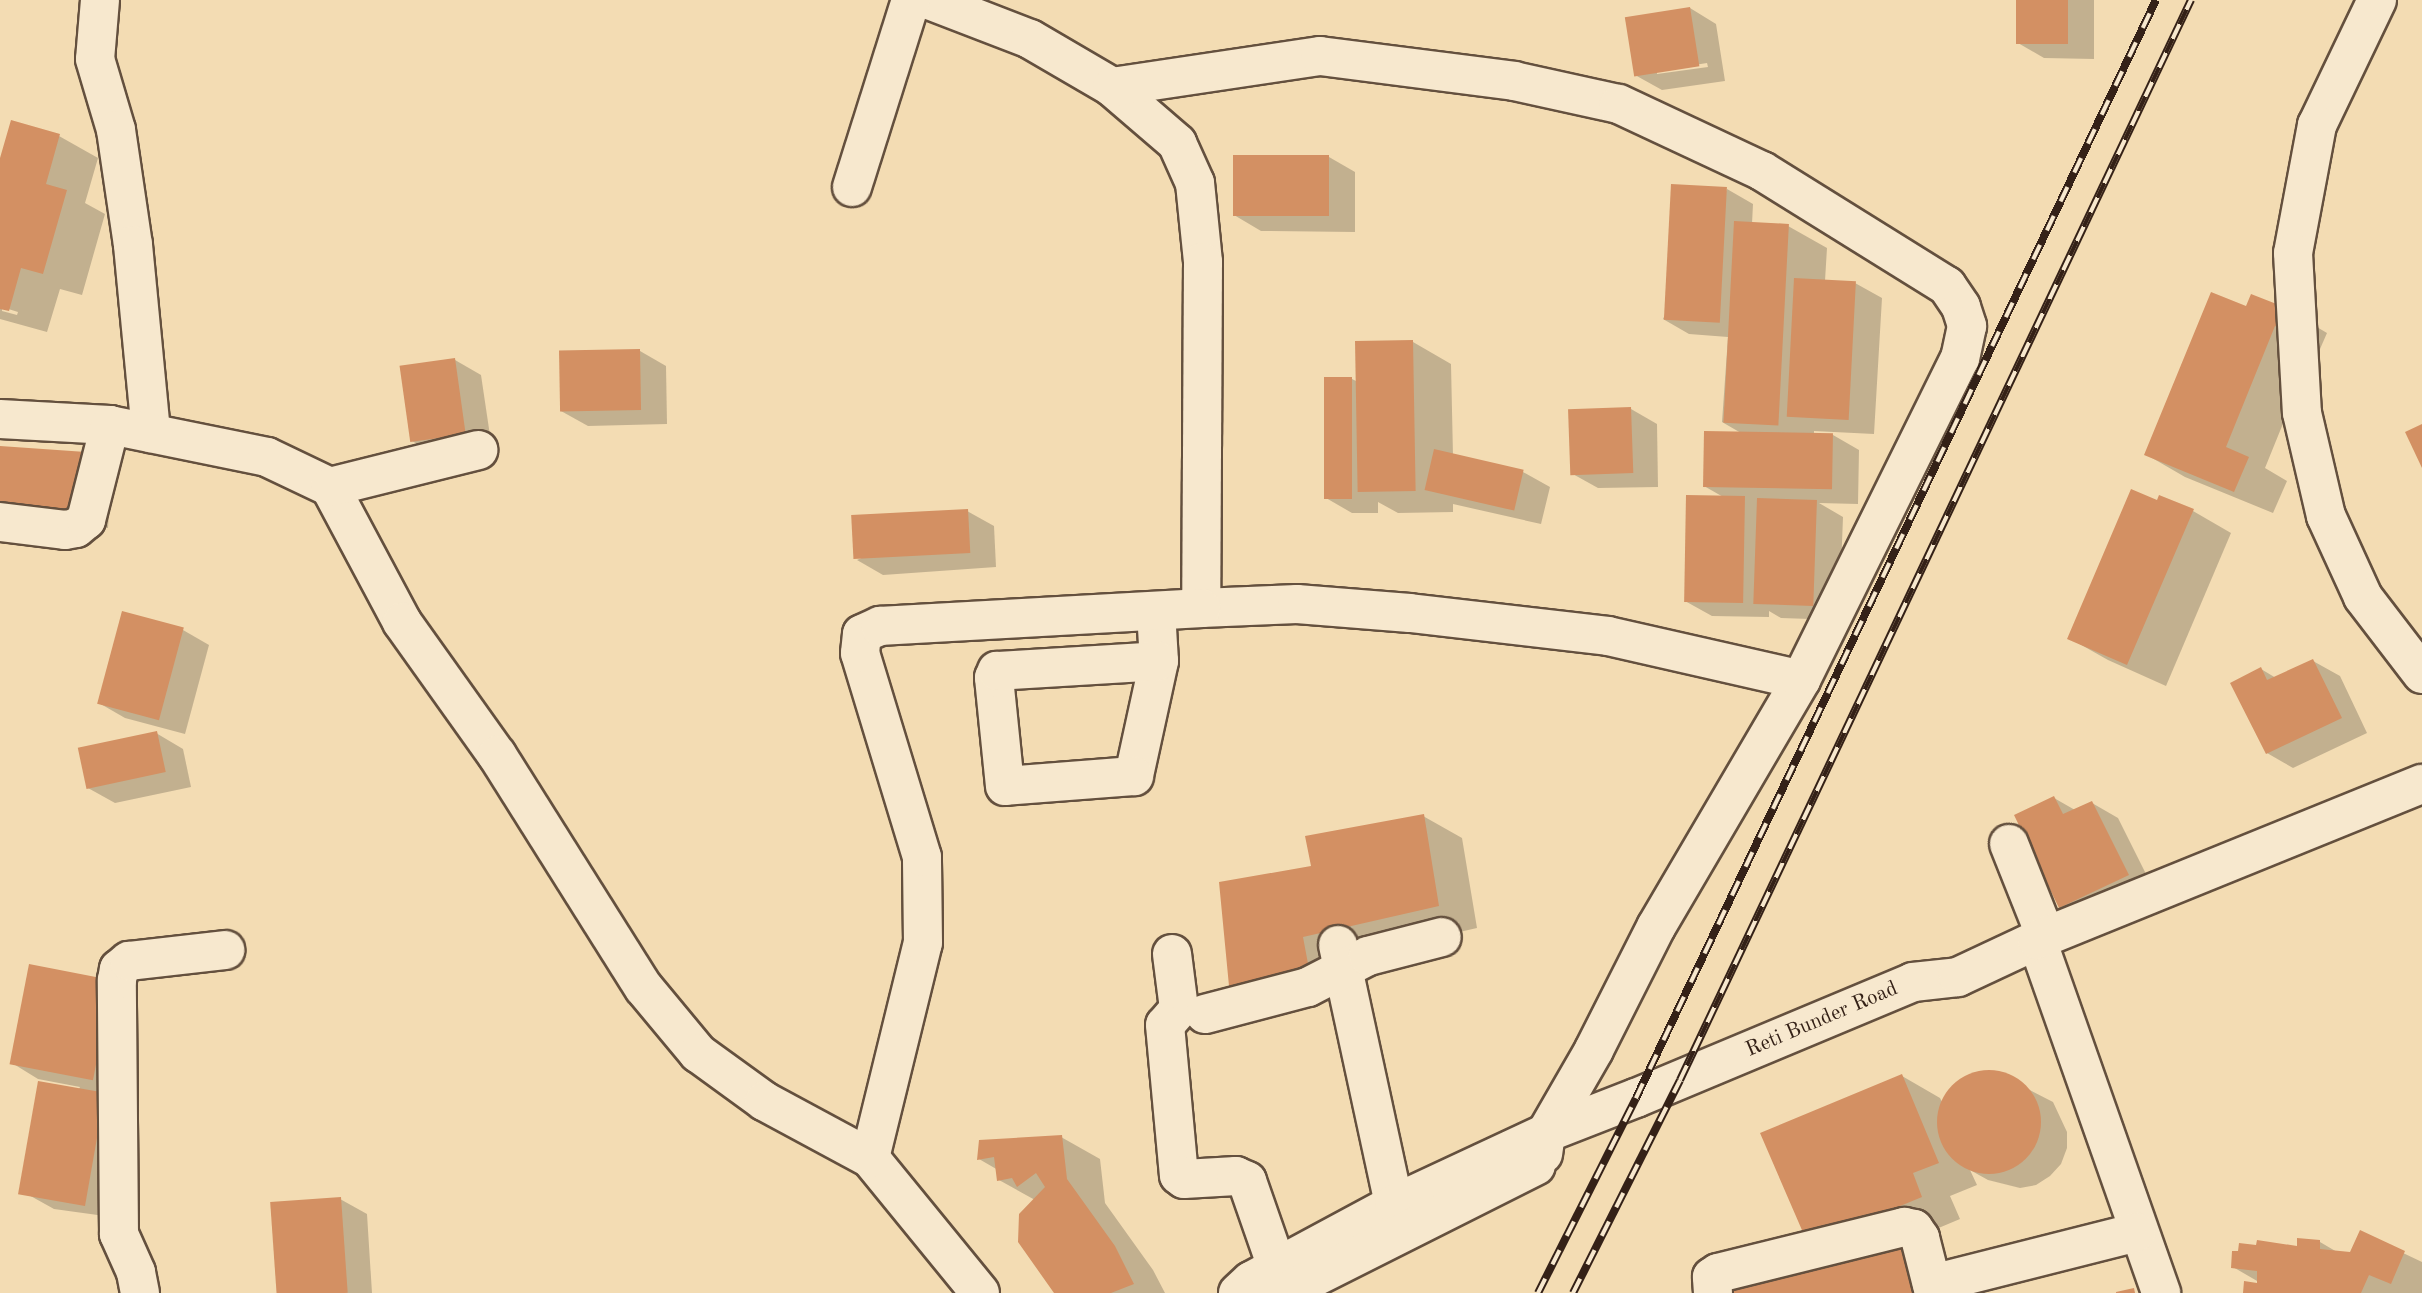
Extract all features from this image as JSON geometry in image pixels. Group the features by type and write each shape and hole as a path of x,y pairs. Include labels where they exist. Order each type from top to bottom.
{"street":[{"path":"100,0 95,59 118,142 132,245 151,433"},
{"path":"852,187 911,0"},
{"path":"929,0 1030,39 1112,88 1177,143 1195,183 1203,262 1201,608"},
{"path":"2376,0 2317,125 2292,253 2302,413 2326,516 2363,597 2422,674"},
{"path":"1112,88 1321,56 1514,81 1619,104 1762,170 1947,286 1961,307 1967,326 1960,358 1801,680 1656,927 1544,1148 1280,1280 1247,1181 1236,1176 1184,1179 1179,1175 1166,1025 1179,1009 1172,954"},
{"path":"0,419 110,425 151,433 267,457 330,487 402,622 497,755 644,988 698,1053 764,1101 870,1158 963,1287"},
{"path":"0,522 65,530 76,528 86,520 110,425"},
{"path":"330,487 478,450"},
{"path":"870,1158 923,943 922,857 860,653 862,635 880,626 1201,608 1310,605 1410,613 1608,636 1801,680"},
{"path":"1156,611 1158,661 1134,776 1005,786 994,678 997,671 1158,661"},
{"name":"Reti Bunder Road","path":"1238,1293 1251,1280 1280,1280 1394,1204 1544,1148 1913,982 1958,977 2041,939 2422,784"},
{"path":"2009,844 2137,1232 2161,1293"},
{"path":"1205,1014 1308,987 1341,958 1368,956 1441,937"},
{"path":"140,1293 136,1272 119,1234 119,969 129,961 225,950"},
{"path":"1341,958 1394,1204"},
{"path":"1713,1293 1712,1277 1718,1273 1904,1227 1914,1229 1920,1238 1933,1289 2137,1232"}],"building":[{"path":"2016,0 2068,0 2068,44 2016,44"},
{"path":"1690,7 1699,66 1634,77 1625,17"},
{"path":"11,120 60,134 46,184 67,190 43,274 21,268 9,311 0,309 0,158"},
{"path":"1233,155 1329,155 1329,216 1233,216"},
{"path":"1671,184 1727,187 1720,323 1664,320"},
{"path":"1734,221 1789,224 1778,426 1723,423"},
{"path":"1794,278 1856,281 1849,420 1787,417"},
{"path":"2211,292 2246,306 2251,294 2289,309 2281,328 2275,326 2226,447 2249,457 2234,492 2144,455"},
{"path":"1413,340 1416,491 1358,492 1355,341"},
{"path":"640,349 641,410 560,411 559,350"},
{"path":"455,358 466,434 410,442 400,366"},
{"path":"1324,377 1352,377 1352,499 1324,499"},
{"path":"1631,407 1633,473 1570,475 1568,409"},
{"path":"2422,424 2422,468 2405,432"},
{"path":"1704,431 1833,433 1832,489 1703,487"},
{"path":"0,446 86,452 81,514 0,508"},
{"path":"1434,449 1524,470 1514,511 1425,490"},
{"path":"2131,489 2157,500 2159,495 2194,509 2127,665 2067,639"},
{"path":"1686,495 1745,496 1743,603 1684,602"},
{"path":"1757,498 1817,500 1813,606 1753,604"},
{"path":"968,509 970,553 853,559 851,515"},
{"path":"122,611 184,628 159,720 97,704"},
{"path":"2313,659 2342,718 2266,754 2230,683 2261,667 2267,680"},
{"path":"157,731 166,772 87,789 78,748"},
{"path":"2054,796 2063,814 2092,801 2129,875 2059,908 2014,815"},
{"path":"1424,814 1439,906 1303,937 1309,969 1229,986 1219,882 1311,866 1305,836"},
{"path":"29,964 112,980 93,1080 10,1064"},
{"path":"1989,1070 2009,1074 2026,1085 2037,1102 2041,1122 2037,1142 2026,1159 2009,1170 1989,1174 1969,1170 1952,1159 1941,1142 1937,1122 1941,1102 1952,1085 1969,1074"},
{"path":"1902,1074 1939,1163 1913,1173 1922,1197 1808,1244 1760,1133"},
{"path":"38,1081 105,1093 85,1206 18,1194"},
{"path":"1062,1135 1067,1179 1115,1246 1134,1284 1111,1293 1054,1293 1018,1242 1019,1214 1045,1187 1036,1173 1017,1187 1012,1178 997,1181 994,1157 977,1160 979,1140"},
{"path":"341,1197 348,1293 277,1293 270,1202"},
{"path":"2360,1230 2405,1251 2391,1284 2369,1275 2361,1293 2243,1293 2244,1281 2257,1283 2257,1271 2231,1268 2232,1251 2238,1251 2239,1243 2256,1245 2257,1240 2297,1246 2297,1238 2320,1240 2320,1249 2350,1252"},
{"path":"1911,1238 1922,1293 1721,1293 1717,1281"},
{"path":"2134,1288 2135,1293 2116,1293 2116,1292"}],"railway":[{"path":"1538,1293 1636,1098 2156,0"},
{"path":"1573,1293 1680,1080 2191,0"}]}
